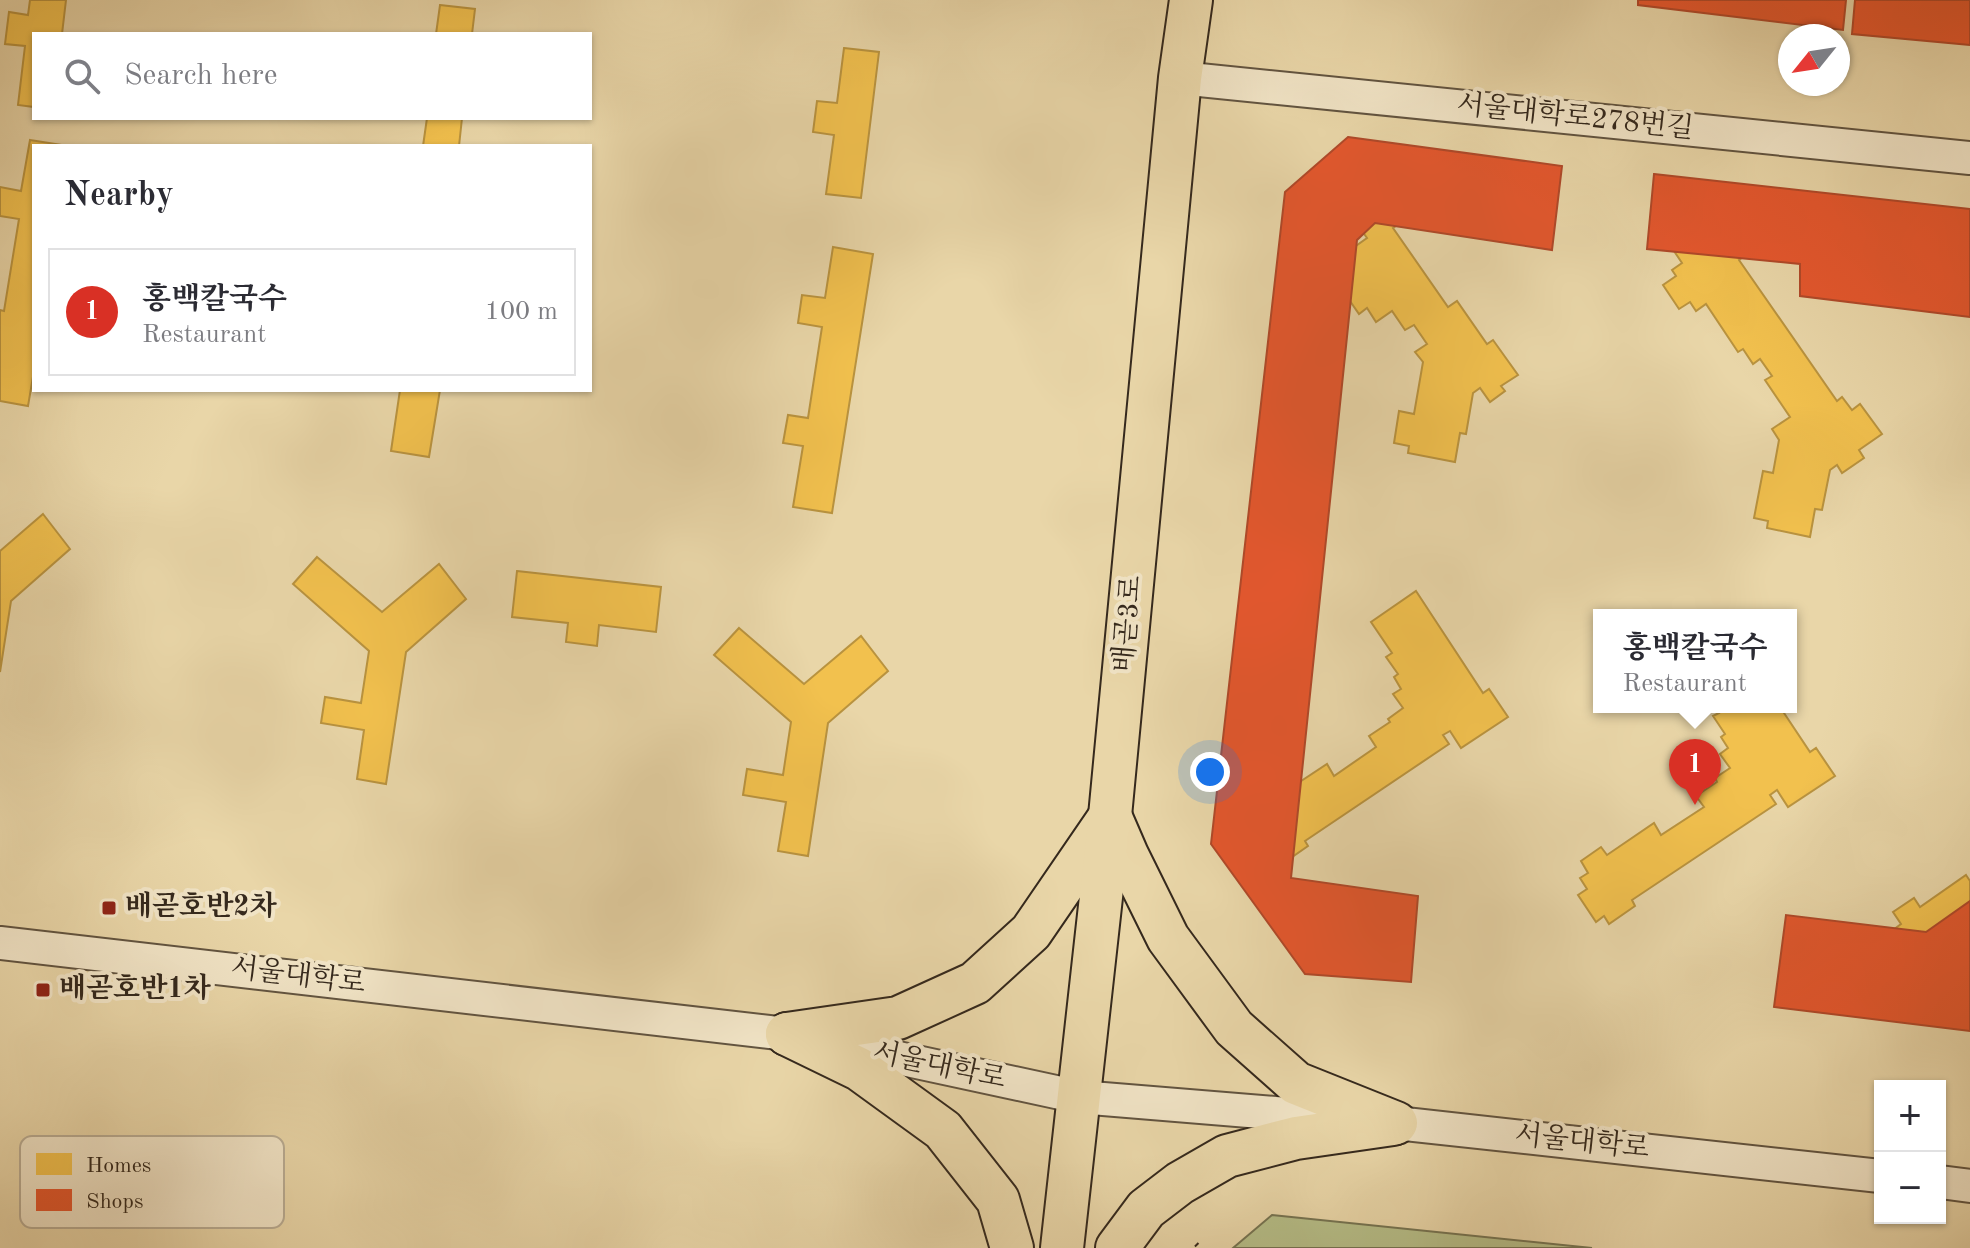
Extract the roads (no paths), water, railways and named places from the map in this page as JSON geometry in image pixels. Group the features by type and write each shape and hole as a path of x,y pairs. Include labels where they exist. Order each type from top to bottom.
{"main road":[{"name":"배곧3로","path":"1062,1248 1110,816 1180,78 1191,0"},
{"path":"787,1034 898,1018 975,983 1031,932 1110,816"},
{"path":"1110,816 1168,938 1234,1028 1296,1083 1396,1123"},
{"path":"787,1034 859,1069 943,1130 998,1200 1012,1248"},
{"path":"1117,1248 1146,1209 1180,1183 1227,1156 1296,1138 1396,1123"}],"street":[{"name":"서울대학로278번길","path":"1180,78 1970,158"},
{"name":"서울대학로","path":"0,943 787,1034 1079,1097 1396,1123 1874,1175"},
{"path":"1946,1183 1970,1186"}],"place":[{"name":"홍백칼국수","path":"1695,805"},
{"name":"배곧호반2차","path":"109,908"},
{"name":"배곧호반1차","path":"43,990"}]}
